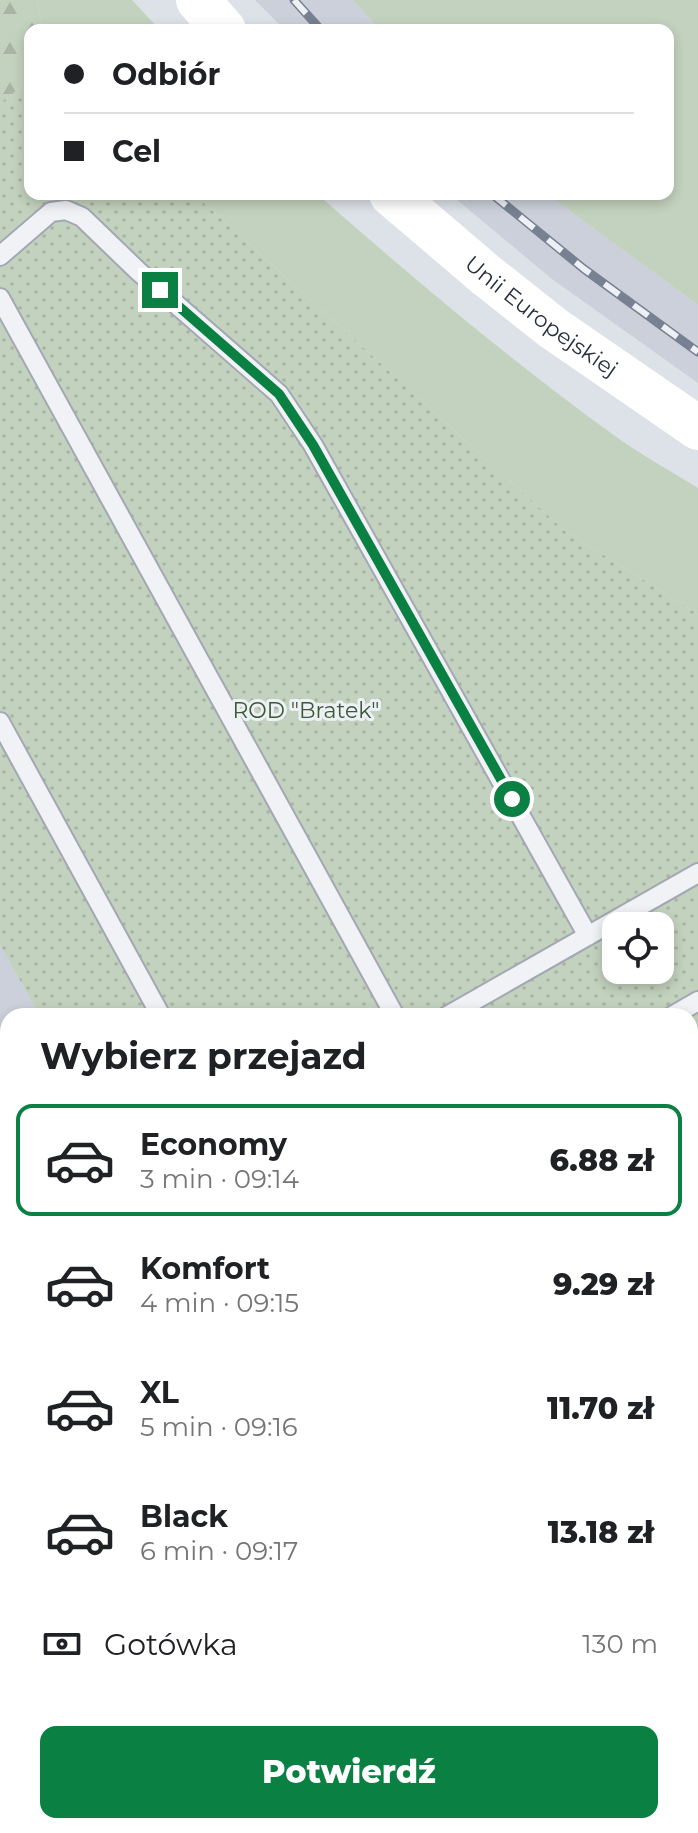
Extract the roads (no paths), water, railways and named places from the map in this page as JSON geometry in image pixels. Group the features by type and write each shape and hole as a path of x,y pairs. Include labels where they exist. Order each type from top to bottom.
{"main road":[{"path":"198,0 219,24"},
{"name":"Unii Europejskiej","path":"398,200 553,328 698,428"}],"lane":[{"path":"0,256 51,212 66,210 82,217 138,271 279,394 313,445 588,936"},
{"path":"0,298 391,1008"},
{"path":"0,722 157,1008"},
{"path":"461,1008 698,873"}],"railway":[{"path":"294,0 316,24"},
{"path":"499,200 584,269 698,352"}],"park label":[{"name":"ROD \"Bratek\"","path":"306,710"}]}
